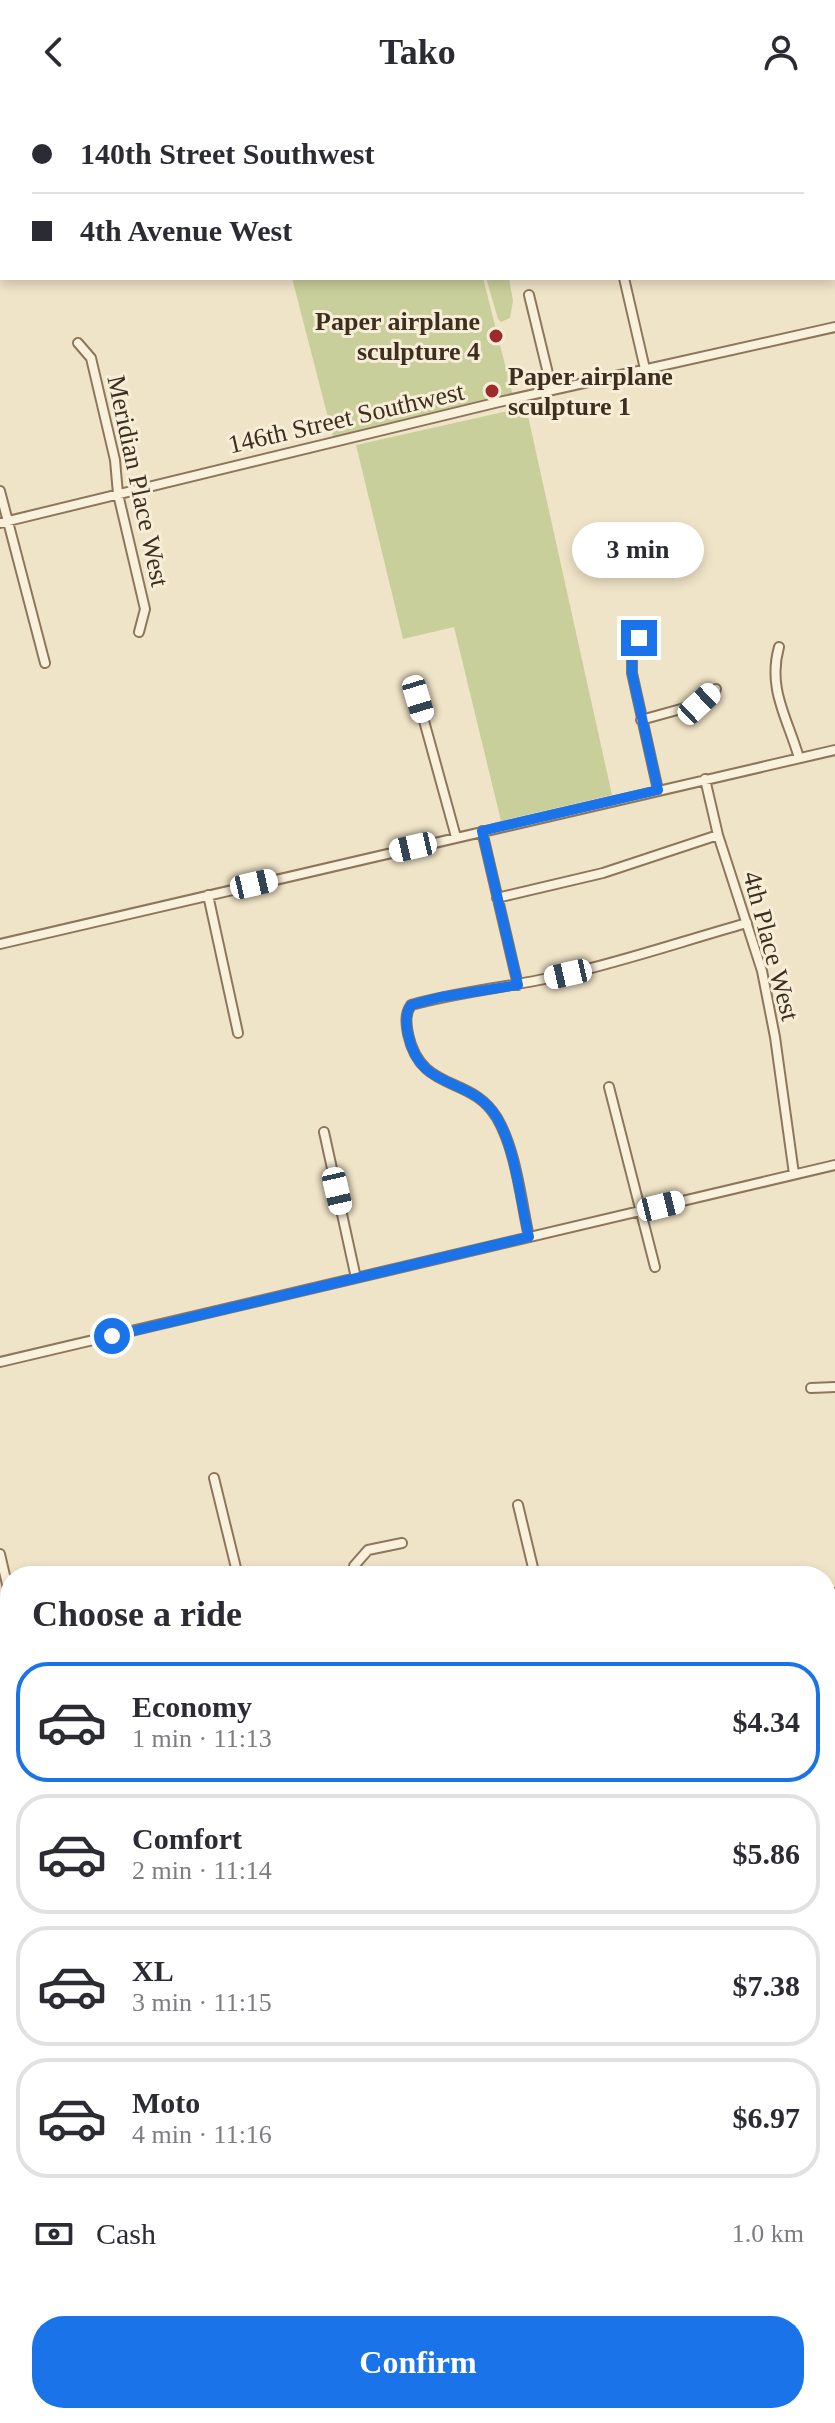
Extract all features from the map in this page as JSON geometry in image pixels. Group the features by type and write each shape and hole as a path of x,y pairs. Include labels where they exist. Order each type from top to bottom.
{"street":[{"path":"624,280 645,369"},
{"path":"529,295 552,390"},
{"name":"146th Street Southwest","path":"4,522 552,390 835,327"},
{"name":"Meridian Place West","path":"78,343 91,358 115,460 118,494 145,609 139,632"},
{"path":"0,491 4,522 45,663"},
{"path":"639,638 632,659 632,673 658,790"},
{"path":"779,647 773,669 784,717 799,758"},
{"path":"641,720 699,704 716,689"},
{"path":"418,699 456,837"},
{"path":"0,944 835,750"},
{"name":"4th Place West","path":"705,779 718,835 762,971 775,1037 794,1174"},
{"path":"482,831 518,985"},
{"path":"497,898 603,873 718,835"},
{"path":"208,895 238,1033"},
{"path":"529,1237 507,1138 499,1121 489,1105 467,1089 441,1081 421,1064 411,1047 406,1023 411,1005 568,974 747,923"},
{"path":"609,1087 655,1267"},
{"path":"324,1132 356,1278"},
{"path":"0,1362 835,1165"},
{"path":"811,1388 835,1387"},
{"path":"214,1478 236,1566"},
{"path":"518,1505 533,1566"},
{"path":"354,1566 368,1550 402,1543"}],"green space":[{"path":"293,280 484,280 513,396 333,437"},
{"path":"487,280 509,280 513,301 510,318 501,322"},
{"path":"526,407 612,795 501,821 454,627 403,639 356,445"}],"place":[{"name":"Paper airplane sculpture 4","path":"496,336"},
{"name":"Paper airplane sculpture 1","path":"492,391"}],"route":[{"path":"112,1336 529,1237 507,1138 499,1121 489,1105 467,1089 441,1081 421,1064 411,1047 407,1012 411,1005 441,997 518,985 482,831 658,790 632,673 632,659 639,638"}]}
